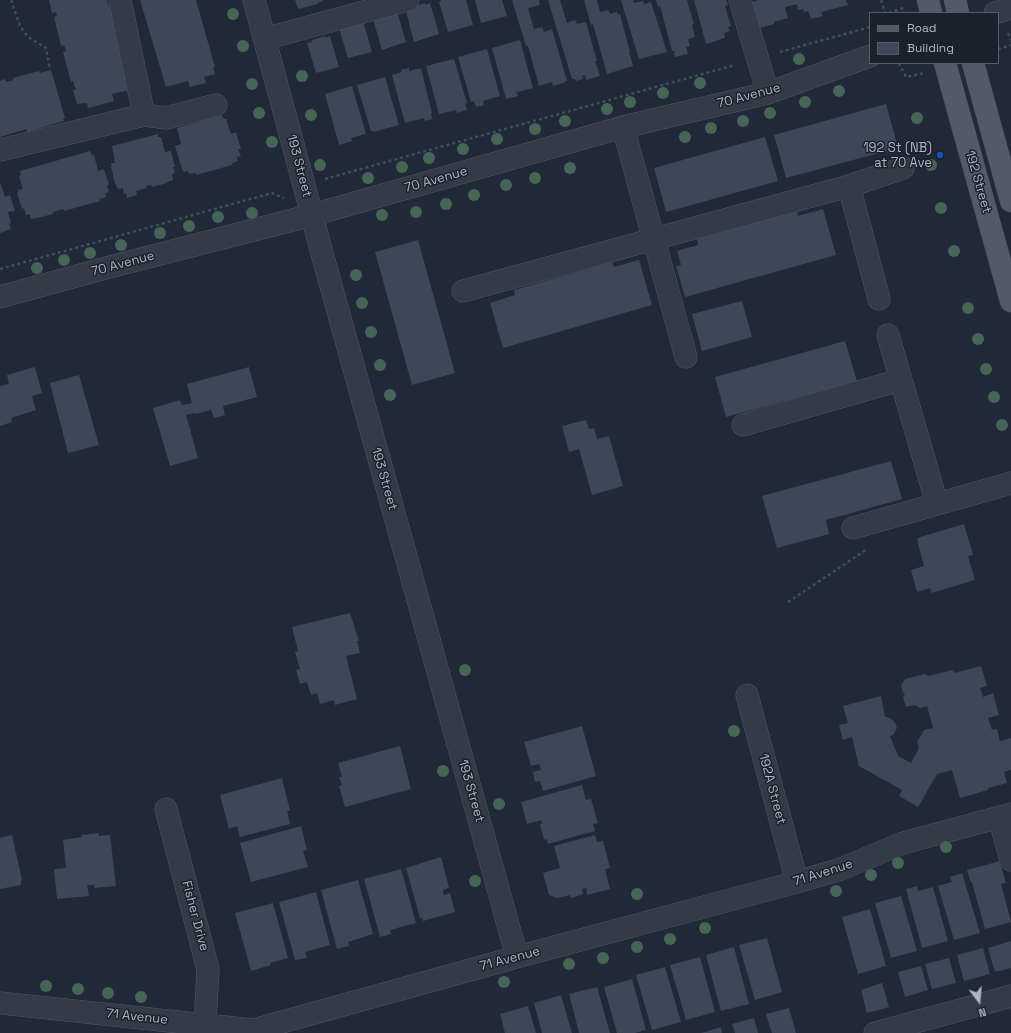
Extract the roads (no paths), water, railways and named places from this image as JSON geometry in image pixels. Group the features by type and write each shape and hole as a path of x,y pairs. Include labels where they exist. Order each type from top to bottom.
{"main road":[{"path":"928,0 931,12"},
{"path":"955,0 958,12"},
{"name":"192 Street","path":"945,64 1011,301"},
{"name":"192 Street","path":"972,64 1011,201"}],"street":[{"path":"120,0 144,115"},
{"name":"193 Street","path":"254,0 320,246 517,956"},
{"path":"264,39 408,0"},
{"path":"740,0 768,93"},
{"path":"998,12 1011,8"},
{"name":"70 Avenue","path":"0,297 312,214 623,127 768,93 869,56"},
{"path":"0,150 144,115 166,118 216,105"},
{"path":"623,127 686,357"},
{"path":"463,291 849,186 903,168"},
{"path":"849,186 879,299"},
{"path":"888,335 937,504"},
{"path":"743,425 900,380"},
{"path":"852,528 1011,483"},
{"name":"192A Street","path":"747,695 797,882"},
{"name":"Fisher Drive","path":"166,809 208,969 205,1024"},
{"path":"1005,815 1011,860"},
{"name":"71 Avenue","path":"0,1003 252,1030 280,1028 517,956 797,882 841,869 903,843 1005,815"},
{"path":"875,1033 1011,996"}],"place":[{"name":"192 St (NB) at 70 Ave","path":"940,155"}]}
